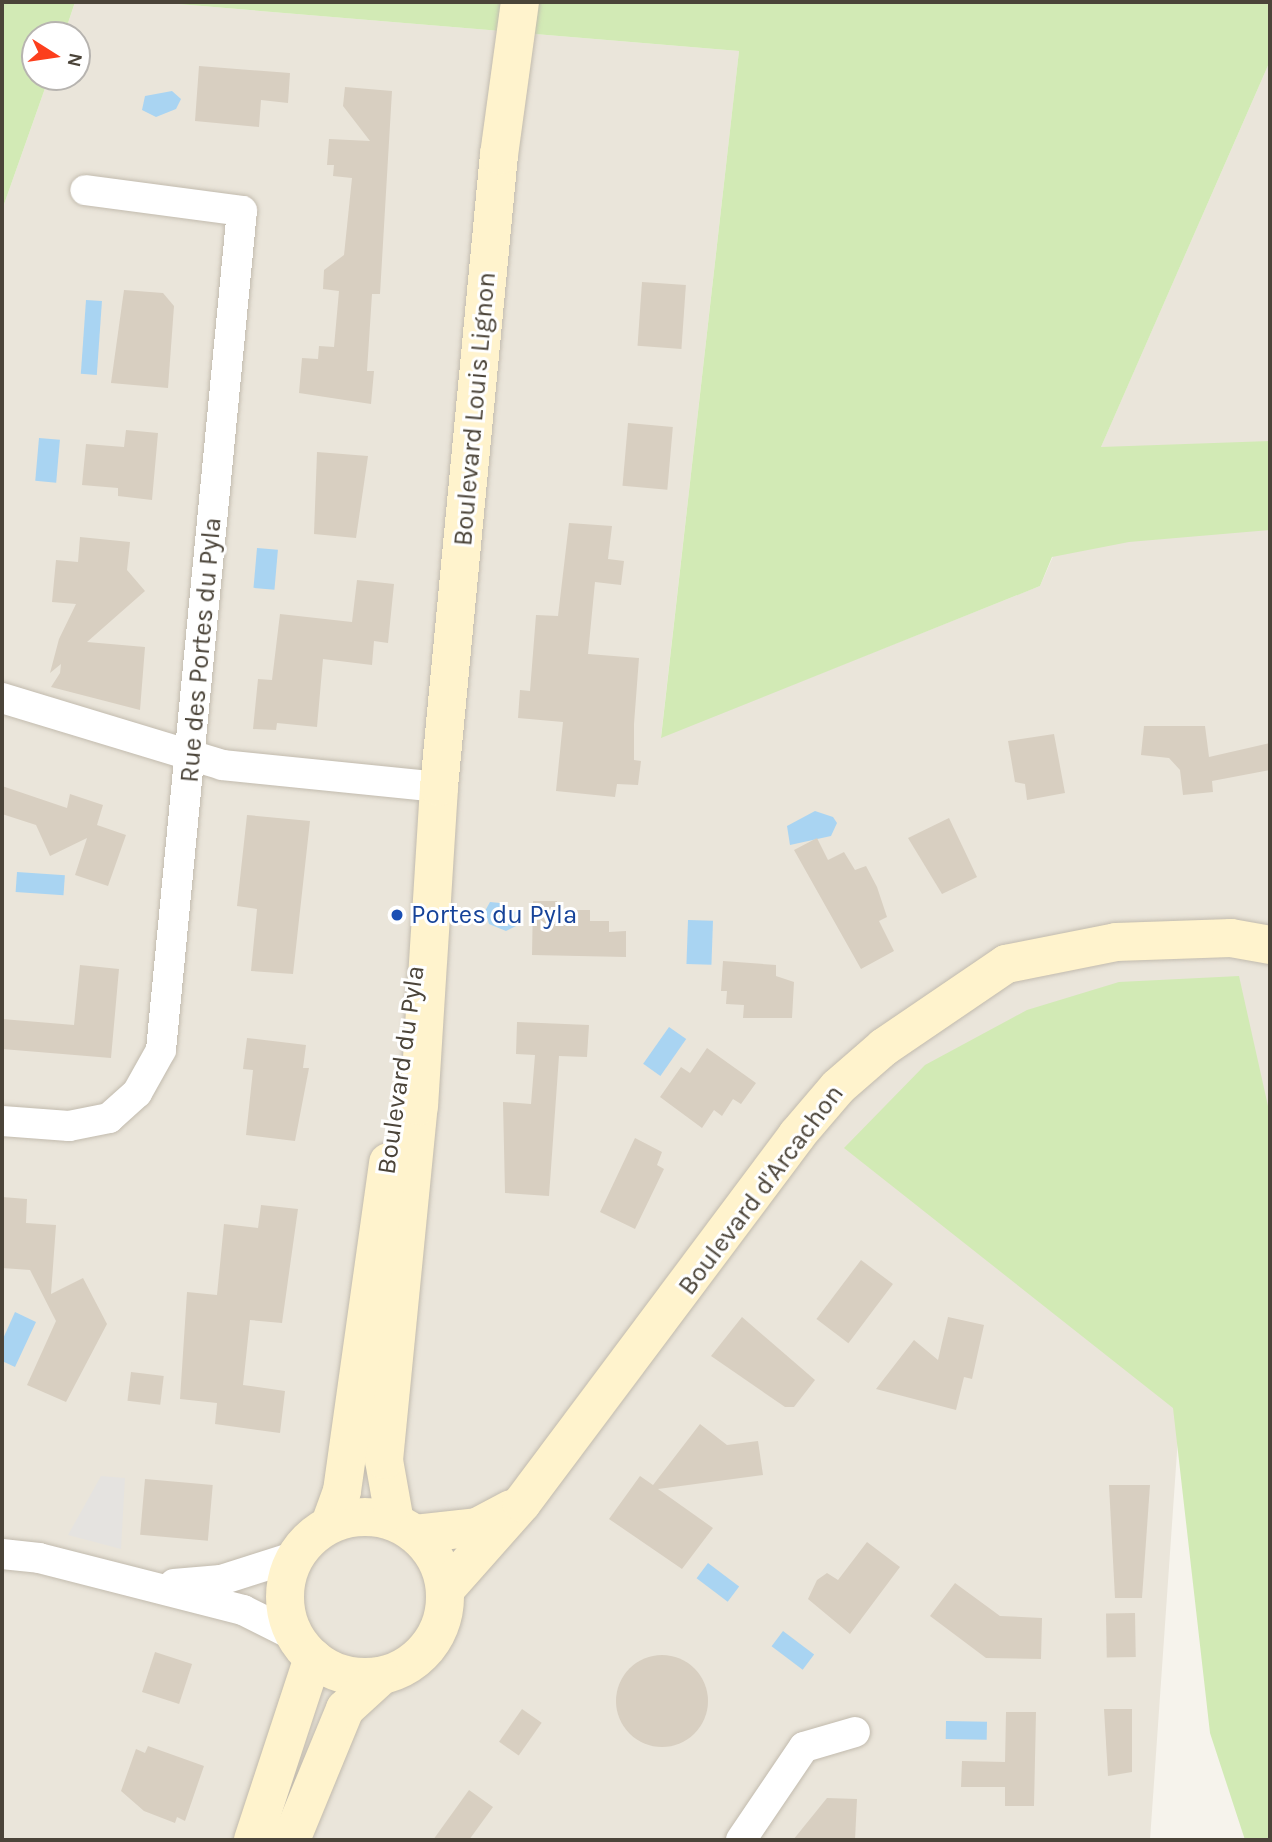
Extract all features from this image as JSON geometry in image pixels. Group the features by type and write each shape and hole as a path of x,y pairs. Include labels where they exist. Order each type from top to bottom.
{"main road":[{"name":"Boulevard Louis Lignon","path":"438,802 499,155 520,2"},
{"name":"Boulevard du Pyla","path":"330,1524 343,1481 438,802"},
{"name":"Boulevard du Pyla","path":"405,1528 384,1460 419,1106 438,802"},
{"name":"Boulevard d'Arcachon","path":"445,1590 522,1503 797,1135 838,1087 884,1046 1006,964 1116,942 1231,938 1270,945"},
{"name":"Boulevard d'Arcachon","path":"405,1528 477,1527 522,1503"},
{"path":"290,1840 345,1709 381,1676 422,1654 440,1624 445,1590 435,1559 405,1528 365,1516 330,1524 296,1556 286,1580 285,1609 304,1647 345,1675 381,1676"},
{"path":"253,1840 304,1647"}],"street":[{"name":"Rue des Portes du Pyla","path":"2,1121 69,1126 110,1118 137,1093 155,1064 166,1025 242,211 85,190"},
{"path":"2,698 191,757 438,802"},
{"path":"2,1553 243,1610 304,1647"},
{"path":"142,1584 221,1580 296,1556"},
{"path":"741,1840 804,1748 855,1732"}],"shaded area":[{"path":"75,2 154,2 739,51 661,737 1040,586 1270,61 1270,1274 1183,1366 1150,1840 2,1840 2,210 44,91 91,91 91,21 69,21"},
{"path":"101,1476 125,1478 121,1549 68,1535"}],"green space":[{"path":"2,2 75,2 69,21 21,21 21,91 44,91 2,210"},
{"path":"154,2 1270,2 1270,61 1101,447 1270,441 1270,530 1129,542 1052,557 1040,586 661,738 739,51"},
{"path":"1239,976 1270,1115 1270,1840 1245,1840 1210,1733 1173,1408 844,1148 925,1065 1027,1010 1119,982"}],"water":[{"path":"172,91 181,99 176,109 156,117 142,110 145,96"},
{"path":"86,300 102,301 97,375 81,374"},
{"path":"39,438 60,440 56,483 35,481"},
{"path":"257,548 278,550 274,590 254,588"},
{"path":"815,811 833,817 837,823 831,836 790,845 787,826"},
{"path":"17,872 65,875 63,895 16,892"},
{"path":"490,902 500,903 511,914 521,908 522,923 506,931 489,924 485,911"},
{"path":"688,920 713,921 711,965 686,964"},
{"path":"669,1027 686,1039 660,1076 643,1064"},
{"path":"15,1312 36,1322 15,1367 2,1361 2,1341"},
{"path":"708,1563 739,1586 728,1602 697,1578"},
{"path":"783,1631 814,1654 803,1670 772,1646"},
{"path":"946,1721 987,1722 987,1740 946,1739"}],"building":[{"path":"199,66 290,73 288,103 261,100 259,127 195,121"},
{"path":"345,87 392,91 380,294 372,294 367,371 374,371 371,404 299,393 302,358 318,359 319,346 334,347 339,291 323,289 324,270 344,255 352,178 333,176 334,165 327,165 329,139 370,141 343,106"},
{"path":"642,282 686,285 681,349 638,346"},
{"path":"124,290 163,293 174,306 168,388 111,383"},
{"path":"628,423 673,427 667,490 623,486"},
{"path":"126,430 158,433 152,500 118,496 118,488 82,485 86,444 124,447"},
{"path":"317,452 368,456 356,538 314,534"},
{"path":"569,523 612,526 608,559 624,561 621,585 595,582 588,654 639,658 634,724 634,760 641,761 638,785 617,784 615,797 556,791 563,722 518,718 520,690 530,691 536,615 558,616"},
{"path":"80,537 130,542 127,570 145,591 87,642 145,647 140,710 51,687 60,673 61,664 50,673 59,639 76,604 52,602 56,560 78,562"},
{"path":"357,580 394,584 388,643 374,641 372,665 323,659 317,727 277,723 276,730 253,729 258,679 272,680 280,614 352,622"},
{"path":"1144,726 1205,726 1209,757 1270,743 1270,770 1212,781 1213,792 1183,795 1180,770 1169,758 1141,755"},
{"path":"1054,734 1065,793 1027,800 1025,784 1015,782 1008,741"},
{"path":"2,786 67,808 70,794 103,805 97,825 126,835 108,886 75,875 87,838 50,856 36,825 2,814"},
{"path":"247,815 310,821 293,974 251,971 257,909 237,906"},
{"path":"949,818 977,877 942,894 908,838"},
{"path":"817,838 828,860 844,852 855,870 866,866 877,887 887,917 879,921 894,951 861,969 794,850"},
{"path":"533,901 557,901 557,910 590,910 590,921 609,921 609,932 626,931 626,957 532,955"},
{"path":"723,961 776,965 776,976 794,982 792,1018 743,1018 744,1005 726,1004 727,991 721,991"},
{"path":"80,965 119,969 111,1058 2,1049 2,1019 74,1025"},
{"path":"517,1022 589,1025 587,1057 559,1056 549,1196 505,1193 503,1102 531,1104 535,1055 516,1054"},
{"path":"247,1038 306,1045 303,1068 309,1068 295,1141 246,1135 253,1070 243,1069"},
{"path":"707,1048 756,1083 741,1104 733,1099 722,1116 714,1110 702,1128 660,1097 681,1067 690,1073"},
{"path":"635,1138 662,1152 657,1165 664,1169 635,1229 600,1212"},
{"path":"2,1197 27,1199 26,1223 56,1225 51,1294 83,1278 107,1324 66,1402 27,1385 56,1321 30,1270 2,1268"},
{"path":"261,1205 298,1209 282,1323 250,1320 243,1385 285,1391 280,1433 215,1424 217,1403 180,1399 187,1292 217,1295 224,1224 258,1228"},
{"path":"861,1260 893,1284 848,1343 816,1319"},
{"path":"742,1317 815,1380 794,1407 785,1407 711,1356"},
{"path":"948,1317 984,1325 972,1379 964,1377 956,1410 876,1389 914,1340 938,1360"},
{"path":"131,1372 164,1376 160,1405 127,1401"},
{"path":"700,1424 727,1445 758,1441 763,1475 658,1489 713,1528 682,1569 609,1519 640,1476 653,1485"},
{"path":"145,1479 213,1485 208,1541 140,1535"},
{"path":"1109,1485 1150,1485 1142,1598 1115,1598"},
{"path":"867,1542 900,1567 850,1634 808,1599 817,1580 827,1573 838,1580"},
{"path":"955,1583 1000,1616 1042,1618 1041,1659 986,1658 930,1616"},
{"path":"1135,1613 1136,1657 1107,1657 1106,1614"},
{"path":"155,1652 192,1664 179,1704 142,1692"},
{"path":"662,1655 679,1659 694,1669 704,1684 708,1701 704,1718 694,1733 679,1743 662,1747 645,1743 630,1733 620,1718 616,1701 620,1684 630,1669 645,1659"},
{"path":"522,1709 542,1723 519,1756 499,1742"},
{"path":"1104,1709 1132,1709 1132,1772 1108,1776"},
{"path":"1006,1712 1036,1712 1034,1806 1005,1806 1005,1787 961,1787 962,1761 1005,1762"},
{"path":"148,1746 204,1766 185,1821 177,1817 175,1823 144,1811 121,1791 136,1749 145,1753"},
{"path":"469,1790 493,1807 469,1840 433,1840"},
{"path":"827,1798 857,1799 855,1840 793,1840"}],"place":[{"name":"Portes du Pyla","path":"397,915"}]}
